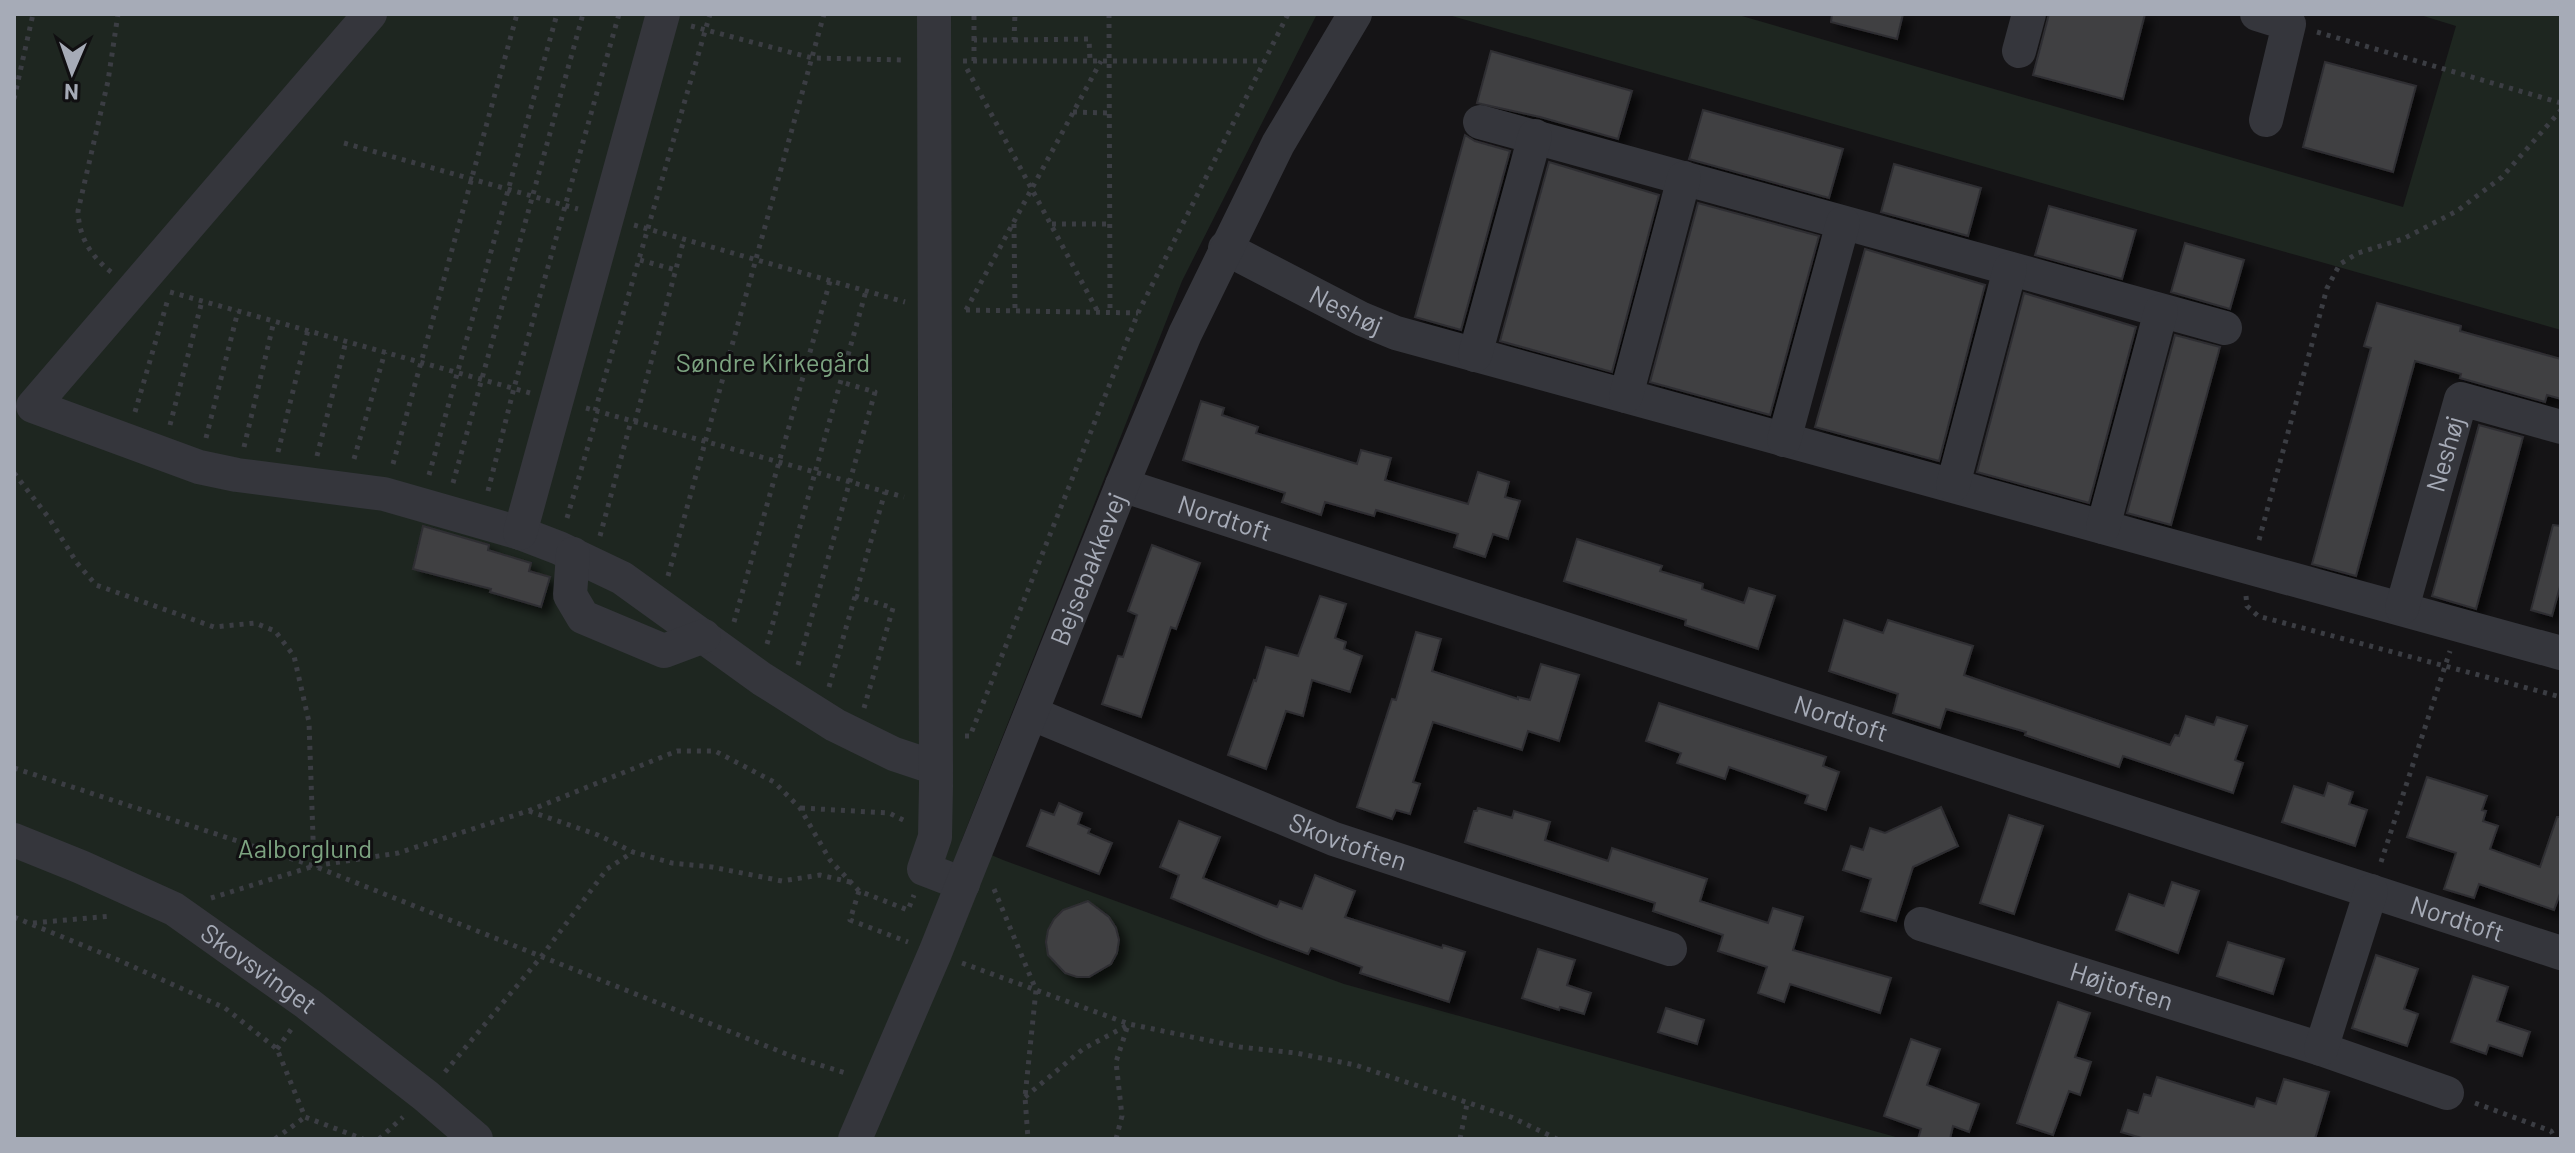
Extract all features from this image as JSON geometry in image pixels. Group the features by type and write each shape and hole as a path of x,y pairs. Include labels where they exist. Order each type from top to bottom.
{"street":[{"path":"370,14 154,288 33,406 199,467 271,480 384,494 520,533 622,578 789,697 856,736 894,754 936,753"},
{"path":"934,14 948,61 950,310 935,837 924,869 969,869"},
{"name":"Bejsebakkevej","path":"855,1139 881,1084 1033,714 1122,485 1185,334 1278,144 1355,14"},
{"path":"2019,51 2029,14"},
{"path":"520,533 663,16"},
{"path":"2266,120 2273,19"},
{"path":"1480,122 2225,328"},
{"path":"1475,355 1535,136"},
{"path":"1626,396 1684,178"},
{"path":"1784,440 1843,223"},
{"name":"Neshøj","path":"1225,248 1362,319 1396,333 2561,653"},
{"path":"1953,485 2010,269"},
{"path":"2103,527 2161,311"},
{"name":"Neshøj","path":"2402,608 2461,399 2561,427"},
{"name":"Nordtoft","path":"1122,485 2561,953"},
{"path":"575,555 570,595 583,617 664,651 715,644"},
{"name":"Skovtoften","path":"1033,714 1334,839 1670,949"},
{"name":"Skovsvinget","path":"14,840 174,909 308,1004 476,1139"},
{"path":"2321,1049 2371,891"},
{"name":"Højtoften","path":"1921,924 2321,1049 2447,1093"}],"path":[{"path":"14,99 33,14"},
{"path":"118,14 108,81 81,193 78,229 85,244 109,271 154,288 126,440"},
{"path":"384,494 517,14"},
{"path":"434,508 508,189 557,14"},
{"path":"434,508 533,196 583,14"},
{"path":"480,521 619,14"},
{"path":"575,555 596,411 710,14"},
{"path":"660,603 824,14"},
{"path":"974,14 974,61 1264,61"},
{"path":"1014,40 1015,14"},
{"path":"1109,14 1110,312"},
{"path":"936,753 970,736 1138,313 1288,14"},
{"path":"663,16 812,58 948,61 1032,188 1098,312"},
{"path":"2273,19 2561,103"},
{"path":"974,40 1089,39 1090,61"},
{"path":"950,310 1014,221 1101,61"},
{"path":"2561,110 2502,177 2457,211 2403,239 2358,253 2340,264 2327,288 2245,592 2247,606 2258,616 2561,697"},
{"path":"1073,112 1110,113"},
{"path":"344,143 866,291 950,310 1138,313"},
{"path":"1014,221 1015,311"},
{"path":"1052,224 1110,224"},
{"path":"575,555 633,421 684,239"},
{"path":"640,260 676,270"},
{"path":"715,644 830,281"},
{"path":"758,676 866,291"},
{"path":"162,453 202,301"},
{"path":"199,467 238,311"},
{"path":"237,475 274,321"},
{"path":"271,480 308,330"},
{"path":"310,485 346,341"},
{"path":"345,489 385,352"},
{"path":"789,697 875,392 841,382"},
{"path":"14,473 42,507 77,563 96,585 214,627 255,623 275,631 294,656 309,722 314,866"},
{"path":"821,717 885,492"},
{"path":"855,596 893,608 856,736"},
{"path":"2371,891 2446,666"},
{"path":"174,909 314,866 398,853 528,811 677,751 715,751 774,782 800,808 830,860 859,891 871,896"},
{"path":"14,768 314,866 794,1057 881,1084"},
{"path":"800,808 889,813 935,837"},
{"path":"528,811 598,835 633,852 672,863 712,867 782,881 820,875 851,883"},
{"path":"426,1096 541,957 607,869 633,852"},
{"path":"969,869 989,874 1036,990 1025,1097 1028,1139"},
{"path":"859,891 850,920 1129,1024 1240,1047 1296,1053 1355,1065 1511,1117 1557,1139"},
{"path":"33,923 111,916"},
{"path":"14,917 225,1008 277,1049 305,1117 363,1139"},
{"path":"1025,1097 1083,1049 1129,1024"},
{"path":"1116,1139 1122,1116 1116,1062 1129,1024"},
{"path":"2447,1093 2551,1131 2555,1139"},
{"path":"1460,1139 1467,1104"},
{"path":"275,1139 305,1117"}],"green space":[{"path":"14,14 1317,14 1182,281 961,842 1344,984 1903,1139 14,1139"},
{"path":"1445,14 1735,14 2403,207 2456,26 2417,14 2561,14 2561,330"}],"building":[{"path":"1832,14 1903,14 1897,39 1831,22"},
{"path":"2049,14 2145,14 2123,99 2033,75"},
{"path":"1491,51 1632,91 1618,139 1477,103"},
{"path":"2325,62 2416,86 2393,172 2303,147"},
{"path":"1703,110 1843,149 1829,198 1689,159"},
{"path":"1465,135 1510,151 1461,330 1415,317"},
{"path":"1549,162 1659,195 1612,372 1500,341"},
{"path":"1894,164 1981,188 1968,236 1881,212"},
{"path":"1698,203 1819,236 1770,415 1650,382"},
{"path":"2049,206 2136,230 2122,279 2035,255"},
{"path":"2185,243 2244,260 2230,309 2171,292"},
{"path":"1865,249 1985,285 1939,461 1815,427"},
{"path":"2024,293 2136,327 2089,503 1977,472"},
{"path":"2377,303 2461,326 2460,331 2561,359 2561,399 2547,395 2545,402 2460,378 2461,374 2415,361 2356,576 2312,564 2371,348 2364,346"},
{"path":"2175,335 2220,347 2171,525 2127,513"},
{"path":"1201,401 1224,408 1222,415 1258,427 1256,433 1357,464 1361,450 1391,458 1385,480 1468,504 1478,472 1509,482 1505,497 1520,501 1508,539 1493,534 1485,557 1454,547 1458,534 1376,510 1374,516 1325,502 1321,515 1282,502 1285,493 1183,460"},
{"path":"2479,425 2523,437 2476,609 2432,596"},
{"path":"2553,525 2561,526 2561,583 2552,616 2531,610"},
{"path":"423,526 489,545 488,550 531,563 529,571 550,577 541,607 490,592 491,589 413,569"},
{"path":"1577,539 1662,566 1660,571 1703,584 1702,589 1744,603 1749,588 1775,596 1758,649 1685,625 1686,620 1564,581"},
{"path":"1152,545 1200,563 1176,629 1171,627 1141,717 1102,704 1118,656 1123,657 1137,615 1128,611"},
{"path":"1320,596 1346,604 1335,638 1346,642 1344,649 1362,656 1350,692 1312,680 1303,716 1286,711 1266,769 1228,755 1266,647 1298,656"},
{"path":"1844,620 1883,633 1888,620 1973,646 1964,675 2170,745 2175,735 2179,736 2186,716 2214,725 2217,717 2247,726 2235,760 2243,763 2233,793 2123,756 2119,767 2025,735 2026,732 1946,709 1940,728 1893,713 1898,694 1829,671"},
{"path":"1416,632 1441,639 1432,671 1518,699 1530,700 1541,664 1579,675 1559,741 1528,731 1522,750 1433,722 1413,782 1420,784 1410,814 1396,810 1392,819 1357,807 1392,699 1396,700"},
{"path":"1659,703 1826,757 1823,766 1839,772 1826,810 1805,803 1808,795 1729,767 1725,779 1677,763 1681,753 1646,741"},
{"path":"2427,777 2487,796 2482,810 2486,811 2483,821 2498,826 2490,849 2540,867 2557,817 2561,817 2561,891 2554,910 2479,884 2474,898 2444,889 2456,853 2407,837"},
{"path":"2328,783 2353,792 2349,804 2367,810 2355,846 2282,822 2294,786 2324,796"},
{"path":"1059,803 1082,813 1078,824 1090,829 1088,833 1112,843 1099,874 1027,846 1041,810 1054,815"},
{"path":"1941,807 1958,846 1913,867 1896,921 1861,911 1871,879 1843,870 1851,846 1863,850 1870,828 1885,833"},
{"path":"1478,808 1512,818 1514,811 1550,822 1545,840 1608,861 1612,848 1707,879 1700,901 1768,923 1773,908 1803,917 1793,950 1891,978 1880,1013 1790,984 1784,1002 1758,993 1767,967 1718,951 1723,935 1653,911 1655,903 1465,842 1474,811"},
{"path":"2009,815 2043,826 2014,914 1980,903"},
{"path":"1179,821 1220,837 1203,878 1277,907 1280,901 1302,909 1315,875 1355,891 1345,917 1442,948 1443,945 1465,952 1449,1002 1360,973 1362,967 1311,948 1308,954 1265,938 1171,898 1179,875 1160,867"},
{"path":"2172,882 2199,891 2178,953 2116,930 2129,894 2164,906"},
{"path":"1088,901 1109,917 1119,940 1111,964 1089,977 1077,977 1065,973 1048,955 1046,942 1048,930 1063,910"},
{"path":"2228,942 2284,959 2273,994 2217,976"},
{"path":"1538,949 1575,960 1567,985 1591,993 1584,1014 1522,998"},
{"path":"2376,955 2418,969 2404,1009 2418,1014 2407,1046 2352,1028"},
{"path":"2473,976 2508,987 2497,1021 2530,1032 2522,1056 2489,1045 2486,1054 2451,1042"},
{"path":"2058,1002 2090,1013 2075,1057 2091,1062 2080,1095 2069,1091 2053,1135 2017,1123"},
{"path":"1666,1008 1704,1020 1697,1044 1658,1032"},
{"path":"1911,1039 1940,1049 1927,1085 1979,1104 1969,1132 1953,1126 1950,1139 1918,1139 1921,1129 1884,1116"},
{"path":"2157,1077 2254,1107 2257,1098 2276,1104 2284,1079 2329,1092 2315,1139 2145,1139 2121,1132 2128,1110 2138,1113 2144,1094 2151,1096"}],"park label":[{"name":"Søndre Kirkegård","path":"773,363"},
{"name":"Aalborglund","path":"305,849"}]}
